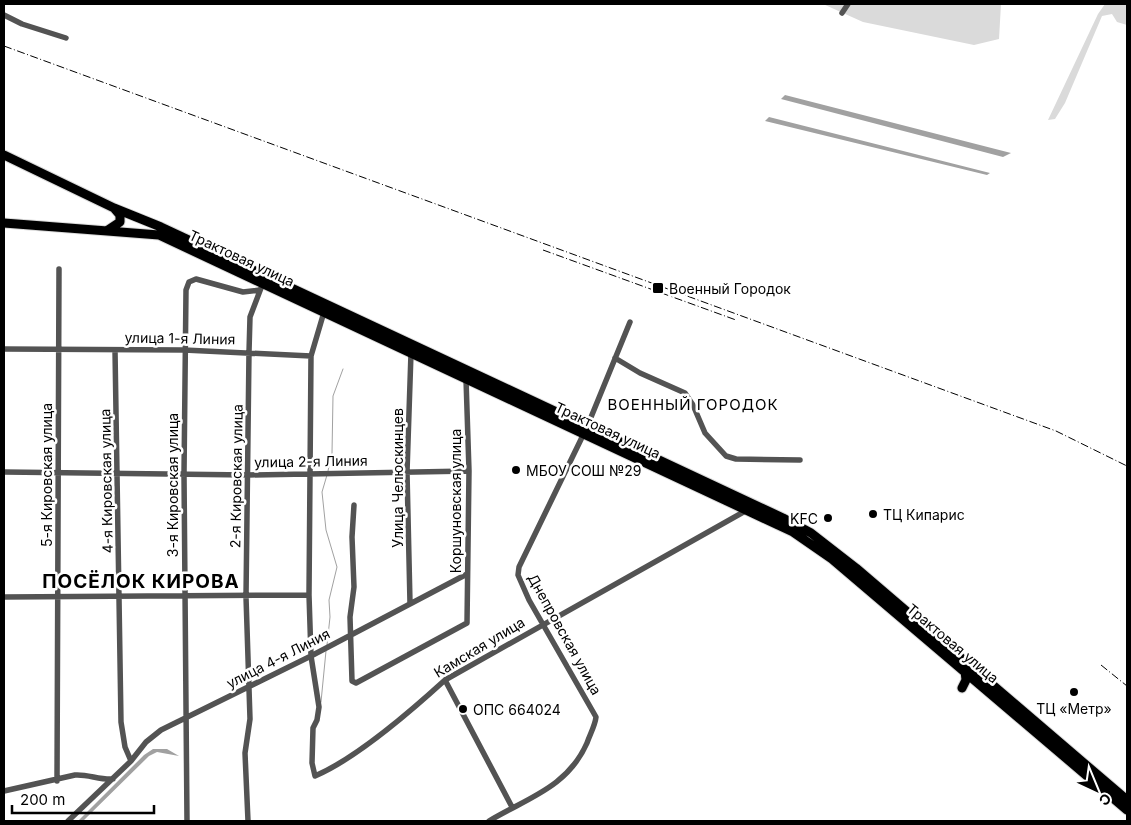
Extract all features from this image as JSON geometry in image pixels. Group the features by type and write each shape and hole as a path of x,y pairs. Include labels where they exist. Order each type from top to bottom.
{"main road":[{"name":"Трактовая улица","path":"4,155 114,208 161,227 585,430 807,540 1127,810"},
{"path":"5,167 10,162 17,162"},
{"path":"107,230 120,222 120,215 114,208"},
{"name":"Трактовая улица","path":"4,223 158,235 262,287 324,312 466,379 767,510 817,537 1127,800"},
{"path":"962,688 966,680 965,672"}],"street":[{"path":"842,13 848,4"},
{"path":"4,15 22,24 66,38"},
{"name":"5-я Кировская улица","path":"57,781 59,269"},
{"name":"3-я Кировская улица","path":"187,821 184,474 186,290 189,282 196,279 243,292 262,287"},
{"name":"2-я Кировская улица","path":"248,821 245,753 250,719 246,596 249,475 249,352 250,317 262,287"},
{"path":"311,656 309,595 311,356 324,312"},
{"name":"Днепровская улица","path":"512,807 546,791 565,776 584,750 595,723 596,717 543,624 518,575 519,567 585,430 630,322"},
{"name":"улица 1-я Линия","path":"4,349 184,350 311,356"},
{"name":"4-я Кировская улица","path":"115,350 121,722 125,748 131,761"},
{"name":"Улица Челюскинцев","path":"410,603 407,472 411,353"},
{"path":"615,358 640,373 684,393 692,402 705,433 726,456 736,459 800,460"},
{"name":"Коршуновская улица","path":"352,634 352,681 356,684 467,623 469,471 466,379"},
{"name":"улица 2-я Линия","path":"4,472 249,475 469,471"},
{"path":"352,634 350,617 354,587 352,536 354,505"},
{"name":"Камская улица","path":"311,656 319,707 318,720 313,728 312,763 315,776 334,768 418,704 445,680 747,510"},
{"name":"улица 4-я Линия","path":"68,821 131,761 151,737 467,574"},
{"path":"4,596 309,595"},
{"path":"445,680 512,807 489,821"},
{"path":"4,791 83,774 101,780 112,778"}],"shaded area":[{"path":"823,4 1001,4 999,39 974,45 863,22"},
{"path":"1105,4 1127,4 1127,25 1117,22 1112,14 1102,16 1065,103 1055,119 1048,120 1098,14"},
{"path":"785,95 1011,153 1003,157 781,99"},
{"path":"769,117 990,173 987,175 765,121"},
{"path":"153,749 167,749 179,756 157,752 149,756 83,821 78,821 144,755"}],"waterway":[{"path":"328,471 332,453 333,396 343,369"},
{"path":"327,475 322,492 326,530 337,567 329,600 330,617 327,645"},
{"path":"321,702 326,651"}],"railway":[{"path":"4,46 1056,431 1127,466"},
{"path":"543,250 736,320"},
{"path":"1101,665 1127,686"}],"place":[{"name":"Военный Городок","path":"658,288"},
{"name":"МБОУ СОШ №29","path":"516,470"},
{"name":"ТЦ Кипарис","path":"873,514"},
{"name":"KFC","path":"828,518"},
{"name":"ТЦ «Метр»","path":"1074,692"},
{"name":"ОПС 664024","path":"463,709"}],"district":[{"name":"ВОЕННЫЙ ГОРОДОК","path":"693,404"},
{"name":"ПОСЁЛОК КИРОВА","path":"141,581"}]}
